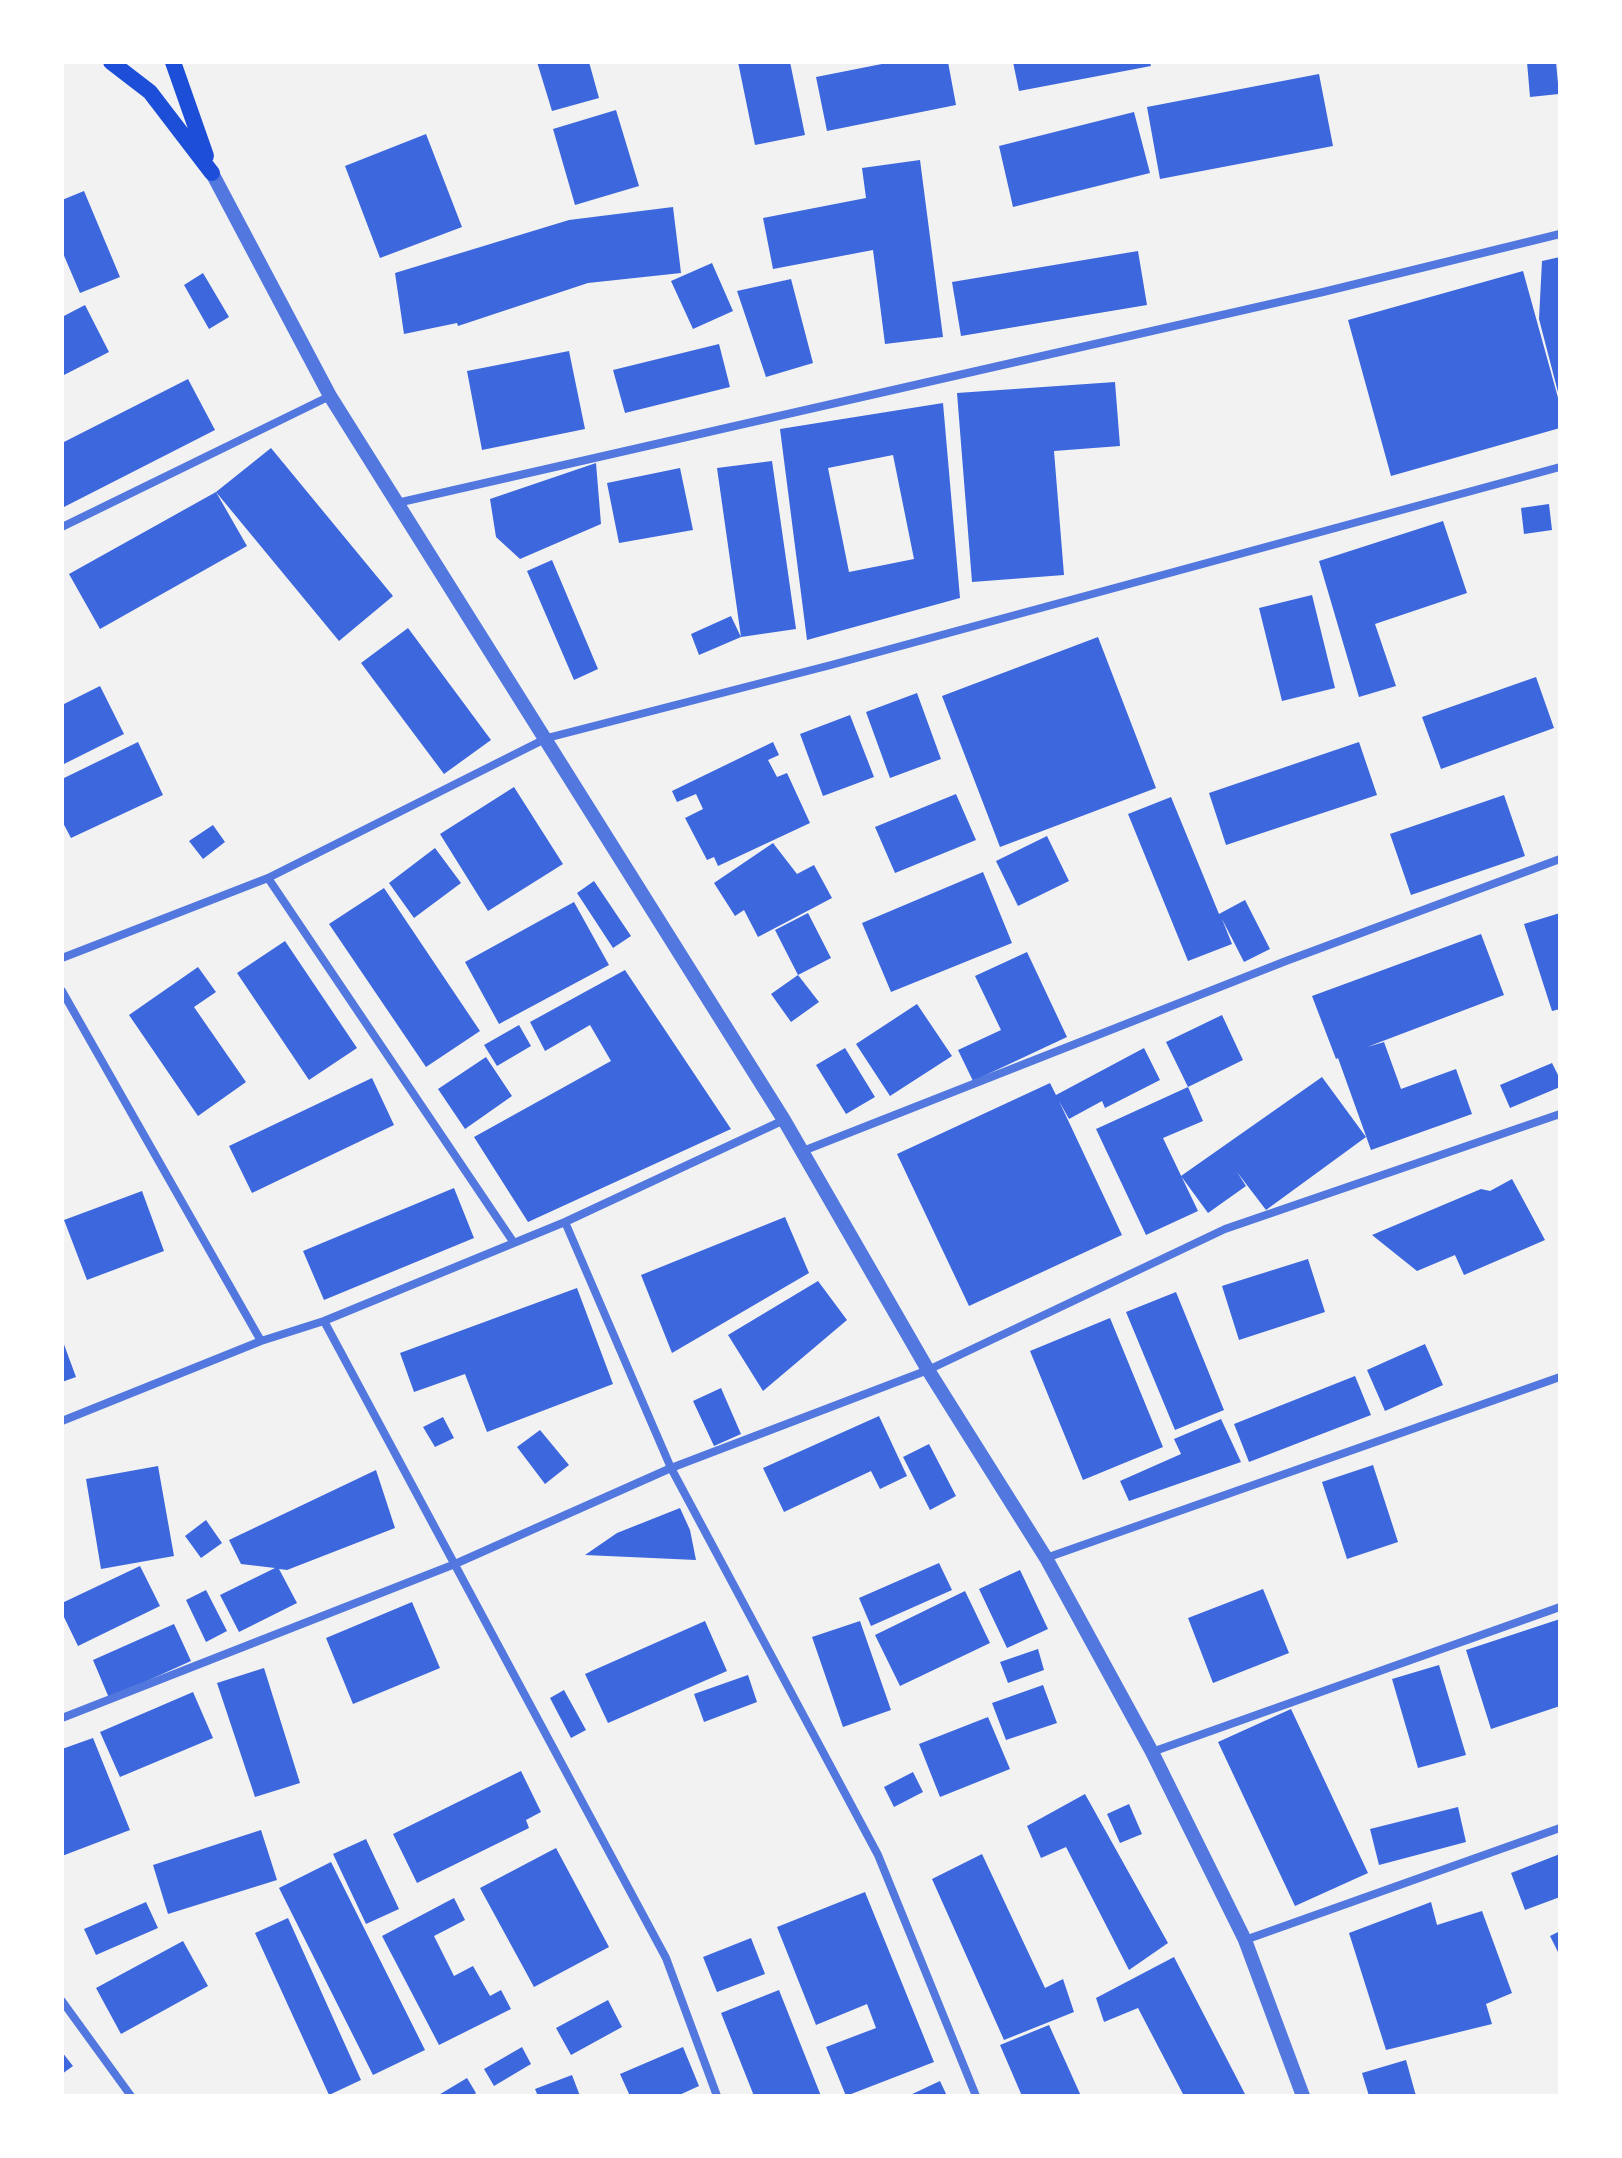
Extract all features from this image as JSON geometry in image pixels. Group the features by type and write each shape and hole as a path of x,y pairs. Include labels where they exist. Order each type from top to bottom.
{"main road":[{"path":"111,62 150,92 212,173"},
{"path":"173,62 212,173"}],"street":[{"path":"212,173 330,396 784,1120 928,1370 1046,1558 1152,1752 1245,1940 1303,2096"},
{"path":"397,503 1323,292 1560,234"},
{"path":"62,527 330,396"},
{"path":"62,958 268,878 547,738 846,661 1560,467"},
{"path":"803,1151 1286,961 1560,859"},
{"path":"268,878 514,1243"},
{"path":"62,991 261,1341"},
{"path":"62,1718 455,1564 671,1468 928,1370 1225,1229 1560,1114"},
{"path":"62,1421 261,1341 324,1321 565,1222 784,1120"},
{"path":"565,1222 671,1468 878,1855 976,2096"},
{"path":"324,1321 666,1958 717,2096"},
{"path":"1046,1558 1560,1377"},
{"path":"1152,1752 1560,1607"},
{"path":"1245,1940 1560,1828"},
{"path":"62,2001 131,2096"}],"building":[{"path":"537,62 589,62 599,98 552,111"},
{"path":"738,62 790,62 805,135 755,145"},
{"path":"892,62 948,62 956,105 827,131 816,77"},
{"path":"1013,62 1150,62 1151,66 1019,91"},
{"path":"1527,62 1556,62 1559,94 1530,97"},
{"path":"1319,74 1333,146 1160,179 1147,107"},
{"path":"616,110 639,186 575,205 553,129"},
{"path":"1134,112 1150,173 1013,207 999,146"},
{"path":"426,134 462,227 380,258 345,166"},
{"path":"920,160 943,337 885,344 873,250 773,269 763,218 866,198 862,168"},
{"path":"84,191 120,277 80,293 62,251 62,200"},
{"path":"673,207 681,273 588,283 458,326 457,323 404,334 395,273 569,220"},
{"path":"1138,251 1147,305 961,336 952,282"},
{"path":"1560,257 1559,396 1539,319 1542,261"},
{"path":"712,263 733,311 693,329 671,281"},
{"path":"1523,271 1560,405 1560,428 1391,476 1348,320"},
{"path":"203,273 229,317 209,329 184,285"},
{"path":"791,279 813,363 766,377 737,291"},
{"path":"85,305 109,352 62,376 62,317"},
{"path":"719,344 730,387 625,413 613,370"},
{"path":"569,351 585,429 482,450 467,371"},
{"path":"188,379 215,430 62,508 62,443"},
{"path":"1115,382 1120,446 1054,451 1064,575 972,582 957,393"},
{"path":"943,403 960,598 807,640 780,429","holes":["893,455 914,559 849,572 828,468"]},
{"path":"271,448 393,596 339,641 216,492"},
{"path":"772,461 796,629 741,637 717,468"},
{"path":"596,463 601,524 520,559 496,537 490,499"},
{"path":"680,468 693,530 619,543 607,483"},
{"path":"216,492 247,546 100,629 69,574"},
{"path":"1549,504 1552,530 1524,534 1521,508"},
{"path":"1443,521 1467,593 1375,624 1396,686 1359,697 1319,561"},
{"path":"552,560 598,669 574,680 527,571"},
{"path":"1312,595 1335,688 1282,701 1259,608"},
{"path":"731,616 741,637 699,655 691,634"},
{"path":"408,628 491,740 444,774 361,663"},
{"path":"1098,637 1156,788 1000,847 942,696"},
{"path":"1536,677 1554,728 1441,769 1422,717"},
{"path":"100,686 124,734 62,765 62,705"},
{"path":"917,693 941,759 890,778 866,712"},
{"path":"850,715 874,777 823,796 800,734"},
{"path":"138,742 163,795 71,838 62,821 62,779"},
{"path":"773,742 779,755 768,760 777,777 787,773 810,823 718,866 714,857 707,860 685,818 703,809 696,794 677,802 672,791"},
{"path":"1359,742 1377,795 1226,845 1209,793"},
{"path":"514,787 563,864 488,911 440,834"},
{"path":"956,794 976,840 895,873 875,827"},
{"path":"1504,795 1525,856 1411,895 1390,834"},
{"path":"1171,797 1219,914 1245,900 1270,949 1244,962 1222,919 1232,944 1188,961 1128,814"},
{"path":"213,825 225,842 203,859 189,841"},
{"path":"1047,836 1069,881 1018,906 996,861"},
{"path":"773,843 797,874 814,865 832,898 758,937 744,910 735,916 714,883"},
{"path":"435,848 461,883 414,918 389,883"},
{"path":"983,872 1012,943 891,992 862,923"},
{"path":"594,881 631,936 613,948 577,893"},
{"path":"384,888 480,1031 426,1067 329,924"},
{"path":"574,902 609,965 499,1024 465,962"},
{"path":"808,913 831,958 798,975 775,930"},
{"path":"1560,913 1560,1009 1552,1011 1524,924"},
{"path":"1481,934 1504,995 1367,1047 1384,1042 1401,1089 1456,1069 1472,1114 1371,1150 1312,996"},
{"path":"285,941 357,1048 309,1080 237,973"},
{"path":"1027,952 1067,1037 973,1081 958,1050 1001,1030 975,976"},
{"path":"198,967 216,992 194,1007 246,1082 198,1116 129,1015"},
{"path":"625,970 731,1129 528,1222 474,1137 611,1061 590,1025 545,1051 530,1022"},
{"path":"798,975 819,1002 791,1022 771,994"},
{"path":"917,1004 952,1056 890,1096 856,1044"},
{"path":"1222,1015 1243,1060 1188,1087 1166,1042"},
{"path":"519,1025 531,1046 497,1066 484,1045"},
{"path":"845,1048 875,1097 846,1114 816,1065"},
{"path":"1144,1048 1160,1080 1105,1108 1102,1101 1069,1119 1059,1101 1122,1235 969,1306 897,1154 1050,1083 1056,1095"},
{"path":"486,1057 512,1096 465,1129 438,1089"},
{"path":"1552,1063 1560,1079 1560,1087 1510,1108 1500,1085"},
{"path":"1322,1077 1366,1137 1266,1210 1237,1172 1246,1186 1208,1213 1181,1176"},
{"path":"372,1078 394,1125 252,1193 229,1146"},
{"path":"1188,1087 1203,1121 1163,1138 1198,1211 1146,1235 1096,1129"},
{"path":"1512,1179 1545,1240 1464,1275 1455,1255 1417,1271 1372,1235 1481,1189 1490,1191"},
{"path":"454,1188 474,1238 324,1300 303,1251"},
{"path":"142,1191 164,1251 87,1280 64,1220"},
{"path":"785,1217 809,1273 672,1353 641,1275"},
{"path":"1308,1259 1325,1312 1239,1340 1222,1286"},
{"path":"818,1281 847,1320 763,1391 728,1335"},
{"path":"577,1288 613,1384 487,1432 465,1374 414,1392 400,1353"},
{"path":"1176,1292 1224,1410 1175,1430 1126,1312"},
{"path":"1110,1318 1163,1447 1083,1480 1030,1351"},
{"path":"62,1339 76,1377 62,1382"},
{"path":"1425,1344 1443,1385 1385,1411 1367,1370"},
{"path":"1355,1376 1371,1415 1249,1462 1234,1424"},
{"path":"721,1388 741,1434 714,1446 693,1401"},
{"path":"879,1416 907,1476 880,1489 871,1471 784,1512 763,1468"},
{"path":"443,1417 454,1438 435,1447 423,1427"},
{"path":"1221,1419 1241,1462 1129,1501 1120,1481 1181,1454 1174,1439"},
{"path":"540,1430 569,1465 545,1484 517,1447"},
{"path":"929,1444 956,1496 930,1510 903,1457"},
{"path":"1373,1465 1398,1542 1347,1559 1322,1482"},
{"path":"158,1466 174,1556 101,1569 86,1479"},
{"path":"376,1470 395,1528 287,1570 279,1569 297,1603 239,1632 220,1595 275,1568 241,1564 229,1540"},
{"path":"680,1508 690,1530 696,1560 585,1555 617,1533"},
{"path":"206,1520 222,1543 201,1558 185,1536"},
{"path":"939,1563 952,1590 871,1626 859,1598"},
{"path":"140,1566 160,1606 78,1646 62,1613 62,1603"},
{"path":"1020,1570 1048,1629 1007,1648 979,1589"},
{"path":"1263,1589 1289,1653 1213,1683 1188,1618"},
{"path":"206,1590 227,1631 206,1642 186,1600"},
{"path":"965,1591 990,1643 900,1686 875,1635"},
{"path":"412,1602 440,1668 353,1704 326,1638"},
{"path":"1560,1619 1560,1706 1491,1729 1466,1650"},
{"path":"705,1621 727,1671 608,1723 585,1674"},
{"path":"860,1621 891,1710 843,1727 812,1637"},
{"path":"174,1624 191,1661 109,1698 93,1660"},
{"path":"1038,1649 1044,1670 1008,1683 1000,1662"},
{"path":"1439,1665 1466,1755 1418,1768 1392,1679"},
{"path":"264,1668 300,1783 255,1797 217,1683"},
{"path":"748,1675 757,1702 704,1722 694,1694"},
{"path":"1043,1685 1057,1723 1006,1740 992,1703"},
{"path":"564,1690 586,1730 571,1738 550,1698"},
{"path":"193,1692 213,1738 120,1777 100,1732"},
{"path":"1291,1709 1368,1873 1295,1906 1218,1742"},
{"path":"988,1717 1010,1769 940,1797 919,1744"},
{"path":"93,1738 130,1830 62,1856 62,1749"},
{"path":"521,1771 541,1812 526,1820 529,1828 417,1883 393,1834"},
{"path":"913,1772 923,1792 894,1807 884,1787"},
{"path":"1085,1794 1168,1943 1129,1970 1066,1847 1041,1858 1027,1826"},
{"path":"1129,1804 1142,1834 1120,1843 1107,1814"},
{"path":"1458,1807 1466,1842 1379,1865 1370,1829"},
{"path":"261,1830 277,1880 168,1914 153,1865"},
{"path":"366,1839 399,1909 366,1924 333,1854"},
{"path":"556,1848 609,1947 534,1987 480,1888"},
{"path":"982,1854 1045,1988 1063,1979 1074,2012 1004,2040 932,1879"},
{"path":"1560,1854 1560,1897 1525,1910 1511,1873"},
{"path":"331,1862 425,2050 373,2075 279,1888"},
{"path":"865,1892 934,2062 846,2096 826,2047 876,2028 867,2004 816,2025 777,1927"},
{"path":"454,1898 465,1920 434,1936 454,1976 473,1966 490,1996 501,1990 511,2009 439,2045 382,1936"},
{"path":"146,1902 158,1928 96,1955 84,1929"},
{"path":"1431,1902 1437,1925 1482,1911 1512,1993 1486,2004 1492,2024 1386,2050 1349,1933"},
{"path":"288,1918 361,2080 329,2095 255,1933"},
{"path":"1560,1931 1560,1956 1550,1936"},
{"path":"751,1938 765,1974 717,1992 703,1957"},
{"path":"183,1941 208,1986 121,2034 96,1988"},
{"path":"1174,1957 1246,2096 1184,2096 1138,2008 1104,2022 1096,1998"},
{"path":"779,1990 821,2096 754,2096 721,2013"},
{"path":"608,2000 622,2027 571,2055 556,2028"},
{"path":"1049,2025 1081,2096 1022,2096 1000,2045"},
{"path":"522,2047 531,2064 494,2086 484,2069"},
{"path":"683,2047 699,2086 677,2096 630,2096 620,2074"},
{"path":"62,2052 73,2066 62,2074"},
{"path":"1406,2060 1416,2096 1369,2096 1362,2073"},
{"path":"572,2075 580,2096 538,2096 535,2089"},
{"path":"467,2078 476,2093 472,2096 437,2096"},
{"path":"940,2081 947,2096 908,2096"}]}
